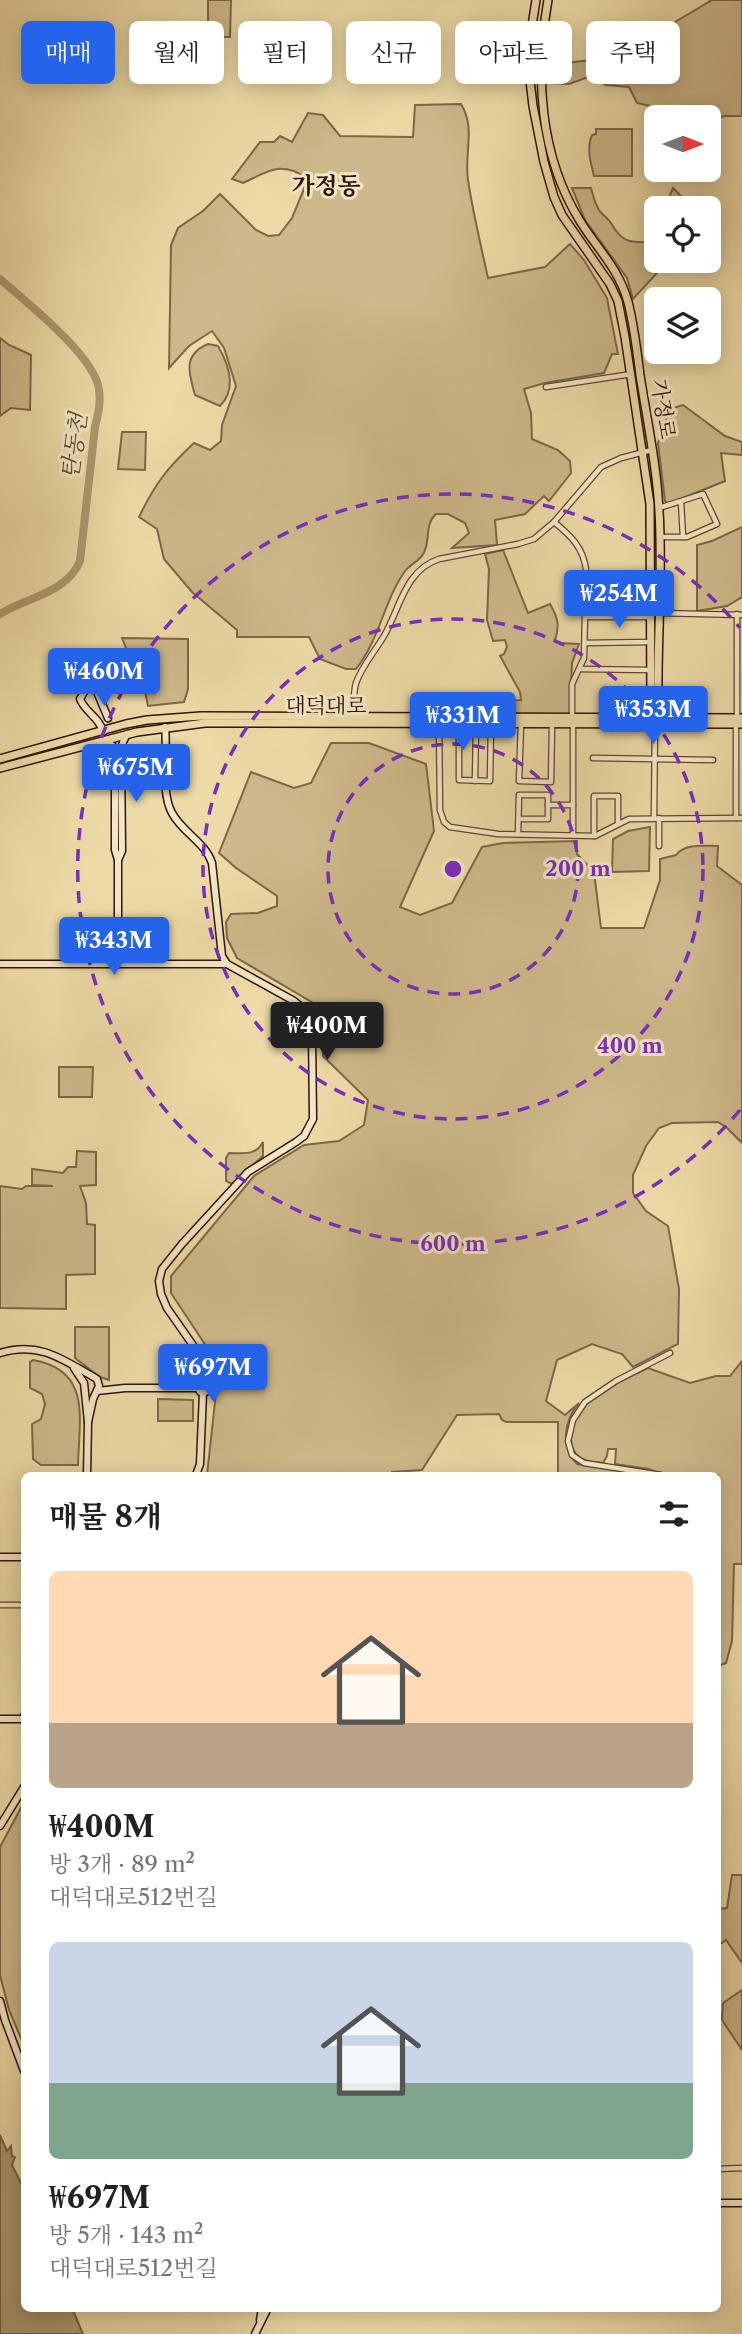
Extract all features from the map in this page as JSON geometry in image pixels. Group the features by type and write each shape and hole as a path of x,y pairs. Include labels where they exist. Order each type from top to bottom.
{"main road":[{"name":"가정로","path":"536,0 529,72 544,162 562,215 610,284 618,301 631,374 650,503 658,702 655,721"},
{"name":"가정로","path":"548,0 542,30 540,81 551,151 569,201 579,220 620,276 631,315 652,450 660,537 651,642 651,703 655,721"},
{"path":"658,702 673,718"},
{"name":"대덕대로","path":"0,759 147,720 201,716 739,721"},
{"name":"대덕대로","path":"655,721 673,718 739,721"},
{"name":"대덕대로","path":"0,768 127,734 205,723 573,721"}],"street":[{"path":"546,387 640,374"},
{"path":"354,716 354,691 358,677 389,628 408,584 428,562 526,542 541,535 601,467 609,461 652,450"},
{"path":"659,508 704,495 717,524 683,537 660,537"},
{"path":"681,502 683,537"},
{"path":"554,522 576,542 585,560 584,658 572,684 573,835"},
{"path":"439,723 440,810 444,822 450,827 518,834 594,836 629,819 739,818 739,615 586,617"},
{"path":"585,643 651,642"},
{"path":"579,669 651,670"},
{"path":"103,732 102,726 81,703 80,699 90,682 108,718"},
{"path":"655,721 654,759 659,846"},
{"path":"459,723 459,780 475,781 490,781 491,723"},
{"path":"475,781 476,723"},
{"path":"521,723 519,781 551,782 552,723"},
{"path":"165,727 167,802 173,816 209,854 222,956 227,964"},
{"path":"118,964 118,784 121,750 127,734"},
{"path":"105,741 112,745 114,751 118,784"},
{"path":"593,758 713,760"},
{"path":"518,834 519,795 548,795 548,819 519,819"},
{"path":"594,836 594,796 618,796 618,824"},
{"path":"548,805 573,805"},
{"path":"0,964 227,964 294,1001 311,1019 313,1119 304,1136 248,1172 162,1269 159,1281 161,1294 167,1308 197,1352 203,1368 200,1464 197,1472"},
{"path":"0,1353 16,1349 39,1350 62,1358 108,1385 125,1388"},
{"path":"639,1472 584,1464 572,1455 568,1441 573,1420 585,1402 616,1381 670,1353"},
{"path":"72,1365 88,1392 125,1388 202,1389"},
{"path":"87,1472 88,1422 85,1386 89,1378 95,1379 99,1384 88,1422"},
{"path":"0,1557 21,1557"},
{"path":"0,1605 21,1605"},
{"path":"0,1718 21,1717"},
{"path":"1,1825 21,1792"},
{"path":"0,2001 21,2063"},
{"path":"721,2169 742,2168"},
{"path":"721,2203 742,2203"},
{"path":"259,2326 261,2312"},
{"path":"255,2334 266,2312"},
{"path":"259,2326 271,2312"}],"shaded area":[{"path":"208,0 231,0 230,37 224,37 224,21 208,21"},
{"path":"712,0 742,0 742,116 721,117 721,105 645,105 637,103 629,87 604,84 680,84 680,21 677,21"},
{"path":"586,61 586,78 572,83 572,62"},
{"path":"461,104 469,131 468,180 488,278 545,267 570,244 584,260 607,298 618,354 612,354 604,373 524,389 531,413 532,439 558,450 570,461 571,473 549,501 544,496 525,514 495,520 497,545 452,548 469,533 465,523 448,514 436,514 430,522 424,553 406,570 399,581 371,645 356,669 346,669 320,659 309,637 237,637 237,630 192,592 164,559 157,529 139,517 162,477 194,443 210,450 221,441 222,425 236,386 224,348 212,331 189,346 169,368 171,245 178,228 203,211 220,194 256,230 268,236 279,235 292,218 308,179 291,170 276,169 243,183 232,179 260,142 274,142 280,136 292,142 308,113 323,115 340,136 413,137 415,105"},
{"path":"596,129 632,129 632,176 594,176 589,145"},
{"path":"572,188 591,188 599,210 618,234 626,240 644,242 644,273 657,273 633,299 627,278 585,220"},
{"path":"673,188 681,196 670,196"},
{"path":"0,338 31,355 30,410 11,408 0,416"},
{"path":"208,344 218,346 230,377 228,392 220,406 195,395 191,380 191,359 200,348"},
{"path":"683,405 725,436 742,442 742,455 721,453 725,481 668,504 665,501 658,443 666,426 667,410"},
{"path":"122,432 146,432 145,470 118,469"},
{"path":"742,527 742,597 727,606 697,611 697,545"},
{"path":"503,550 528,613 550,604 557,622 555,640 559,643 579,644 572,663 570,712 566,715 496,714 492,702 521,700 520,692 500,656 507,647 505,640 493,641 487,620 489,569 485,554"},
{"path":"122,638 188,639 188,689 184,702 148,706 144,687"},
{"path":"331,743 369,743 426,764 434,831 400,907 420,915 452,903 482,847 503,843 577,841 577,854 594,872 601,928 644,928 660,880 660,859 676,855 690,847 718,846 717,866 742,885 742,1143 718,1122 672,1123 659,1128 646,1146 633,1175 633,1193 646,1211 668,1226 679,1289 678,1344 633,1367 622,1354 592,1344 557,1360 546,1401 565,1415 579,1403 567,1425 566,1434 568,1449 577,1464 631,1472 558,1472 558,1422 506,1422 499,1414 457,1415 422,1470 207,1472 216,1393 214,1358 171,1293 171,1276 254,1176 304,1145 339,1141 364,1125 368,1100 323,1056 320,1007 237,958 227,938 226,922 231,914 258,913 277,906 277,896 219,853 251,772 294,788 311,783"},
{"path":"650,827 649,871 612,872 613,839 628,831"},
{"path":"59,1067 93,1067 92,1097 59,1097"},
{"path":"263,1142 263,1156 232,1184 226,1181 226,1158 229,1153 253,1152"},
{"path":"77,1151 96,1152 96,1185 80,1186 86,1203 87,1224 95,1225 95,1274 66,1275 66,1309 0,1308 0,1186 22,1189 26,1186 53,1186 32,1185 32,1169 63,1173 68,1167 76,1167"},
{"path":"75,1327 109,1327 109,1380 100,1377 75,1358"},
{"path":"33,1360 52,1365 65,1374 73,1385 80,1414 78,1465 41,1465 33,1459 32,1424 41,1419 45,1404 42,1394 30,1388 30,1362"},
{"path":"742,1361 742,1564 734,1564 732,1641 726,1663 721,1665 721,1472 656,1472 615,1464 616,1449 608,1449 603,1463 589,1461 580,1458 574,1451 571,1431 576,1418 596,1396 648,1368 690,1383 716,1376 730,1376"},
{"path":"158,1399 193,1400 193,1421 158,1421"},
{"path":"21,1808 21,2038 9,2010 0,1975 0,1847"},
{"path":"732,1875 742,1875 742,1963 726,1940 721,1944 721,1909 727,1908"},
{"path":"742,1990 742,2050 722,2020 723,2003"},
{"path":"0,2135 7,2151 11,2146 12,2156 15,2157 12,2165 21,2183 21,2312 74,2312 83,2334 0,2334"}],"waterway":[{"name":"탄동천","path":"0,279 73,346 95,377 100,400 80,561 74,572 56,587 0,614"}],"tunnel":[{"path":"108,718 115,733 118,757"}],"district":[{"name":"가정동","path":"326,186"}]}
